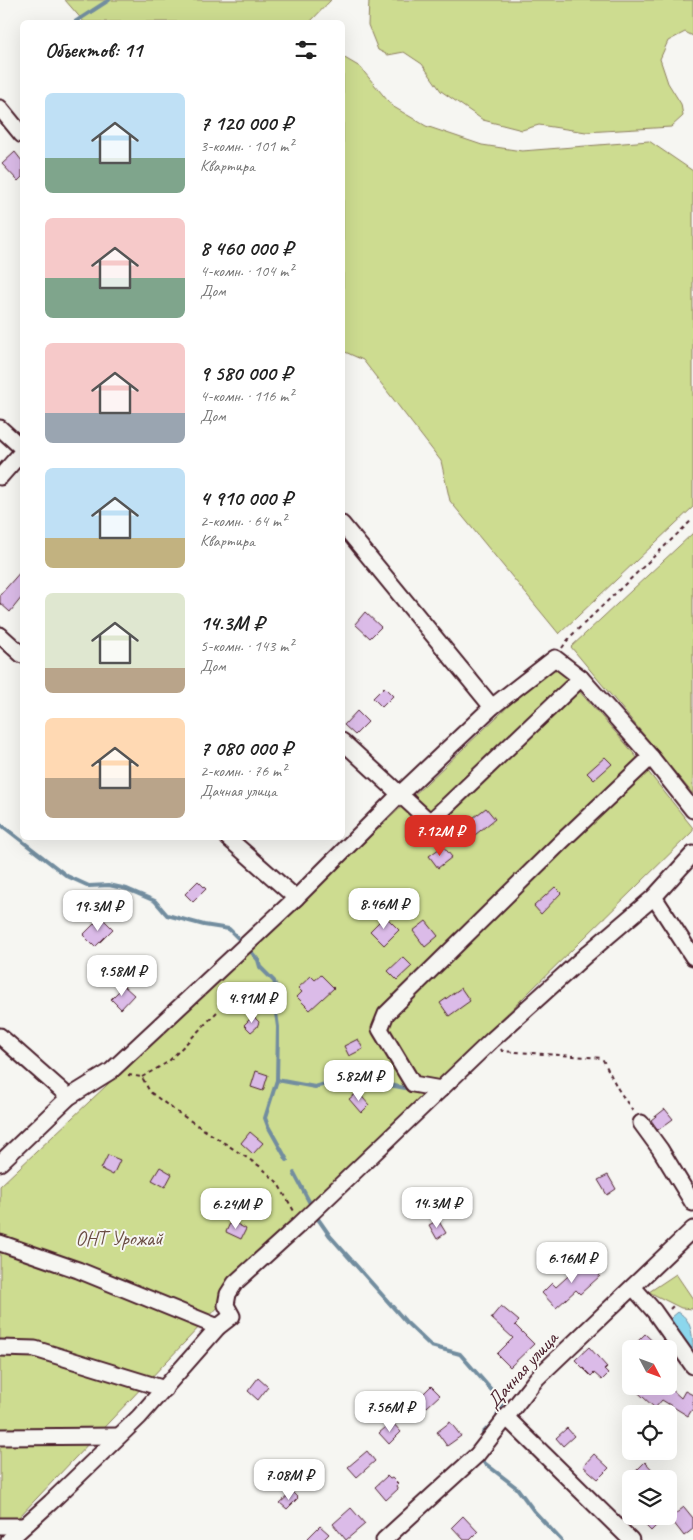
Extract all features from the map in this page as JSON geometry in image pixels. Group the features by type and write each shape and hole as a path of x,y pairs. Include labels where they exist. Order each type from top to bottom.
{"street":[{"path":"0,108 20,133"},
{"path":"0,428 20,446"},
{"path":"0,477 20,454"},
{"path":"345,528 492,707"},
{"path":"0,635 20,653"},
{"path":"0,1163 70,1097 111,1071 296,898 400,794 492,707 555,658 582,678 651,757 693,810"},
{"path":"345,744 430,822 582,678"},
{"path":"441,1089 413,1084 380,1029 386,1014 561,842 651,757"},
{"path":"230,840 296,898"},
{"path":"9,1540 139,1417 218,1327 232,1316 226,1305 228,1294 235,1283 300,1224 492,1040 587,954 654,897 693,854"},
{"path":"654,897 693,957"},
{"path":"0,1036 70,1097"},
{"path":"641,1123 660,1149 693,1203"},
{"name":"Дачная улица","path":"384,1540 477,1455 536,1378 693,1229"},
{"path":"0,1243 78,1270 218,1327"},
{"path":"633,1286 654,1311 693,1366"},
{"path":"0,1348 35,1349 165,1389"},
{"path":"506,1417 631,1540"},
{"path":"0,1437 118,1436"},
{"path":"0,1526 24,1526"}],"path":[{"path":"555,658 570,637 693,519"},
{"path":"111,1071 142,1077 168,1062 218,1012"},
{"path":"492,1040 502,1051 602,1058 618,1089 641,1123"},
{"path":"142,1077 150,1092 261,1167 277,1182 300,1224"}],"green space":[{"path":"65,0 331,0 312,20 82,20"},
{"path":"369,0 693,0 693,36 685,32 668,41 660,59 668,83 681,104 683,116 671,127 586,132 539,125 522,130 483,120 441,91 422,64 404,52 388,55 378,50 368,25"},
{"path":"345,58 360,67 392,106 426,126 482,145 522,151 649,141 693,171 693,507 559,634 450,501 441,461 363,360 345,352"},
{"path":"693,533 693,794 571,647"},
{"name":"ОНТ Урожай","path":"554,663 626,744 693,828 693,831 351,1167 0,1537 0,1186"},
{"path":"676,1274 693,1299 693,1309 681,1308 649,1292"}],"water":[{"path":"678,1312 687,1320 691,1330 693,1355 672,1322 671,1318"}],"building":[{"path":"15,152 20,158 20,179 18,181 2,164"},
{"path":"20,572 20,600 10,612 0,603 0,595"},
{"path":"365,612 381,627 370,638 355,624"},
{"path":"384,687 393,696 382,707 373,698"},
{"path":"357,711 368,722 355,735 345,724"},
{"path":"605,757 612,764 594,780 587,773"},
{"path":"486,808 495,819 466,842 457,830"},
{"path":"443,846 452,857 438,868 429,856"},
{"path":"198,881 206,889 193,902 185,894"},
{"path":"555,887 561,893 541,914 534,906"},
{"path":"385,916 399,930 384,945 370,931"},
{"path":"101,917 113,929 95,947 83,935"},
{"path":"426,921 438,936 425,947 413,931"},
{"path":"403,957 412,966 397,980 388,971"},
{"path":"321,975 334,988 310,1010 297,997 302,992 298,988 311,976 315,980"},
{"path":"124,986 134,995 121,1009 111,999"},
{"path":"461,988 470,1001 449,1016 440,1003"},
{"path":"253,1016 259,1022 257,1027 251,1032 244,1025"},
{"path":"358,1039 363,1049 349,1056 344,1046"},
{"path":"256,1071 268,1075 263,1091 251,1087"},
{"path":"358,1092 369,1105 361,1113 349,1099"},
{"path":"665,1109 673,1119 658,1130 651,1120"},
{"path":"250,1132 263,1143 253,1154 241,1143"},
{"path":"108,1155 120,1160 113,1175 101,1169"},
{"path":"160,1167 172,1174 165,1187 152,1180"},
{"path":"608,1175 616,1189 607,1195 598,1180"},
{"path":"438,1220 446,1233 437,1239 429,1225"},
{"path":"231,1221 246,1229 241,1239 226,1232"},
{"path":"586,1260 600,1276 580,1294 576,1290 556,1308 542,1293 552,1283 556,1287"},
{"path":"501,1306 519,1321 515,1325 534,1344 510,1367 497,1354 513,1338 491,1318"},
{"path":"645,1334 651,1340 639,1340"},
{"path":"589,1347 607,1367 604,1370 608,1374 602,1380 594,1373 591,1376 575,1360"},
{"path":"258,1378 268,1387 258,1400 248,1391"},
{"path":"431,1386 440,1395 427,1407 418,1399"},
{"path":"685,1391 693,1395 693,1408 688,1416 677,1409 677,1405 670,1405 662,1400 658,1405 652,1405 641,1395 678,1395 681,1398"},
{"path":"392,1422 401,1432 389,1444 379,1433"},
{"path":"450,1422 461,1436 447,1446 437,1432"},
{"path":"567,1428 574,1436 563,1446 556,1438"},
{"path":"367,1451 375,1461 357,1477 348,1467"},
{"path":"594,1454 609,1468 598,1479 583,1466"},
{"path":"645,1462 653,1470 637,1470"},
{"path":"387,1476 398,1484 396,1486 398,1489 386,1500 375,1487"},
{"path":"292,1492 298,1498 287,1509 280,1503"},
{"path":"684,1507 693,1518 693,1529 684,1536 675,1525 677,1525 677,1512"},
{"path":"351,1508 365,1524 346,1540 333,1524"},
{"path":"463,1516 478,1532 470,1540 464,1540 452,1527"},
{"path":"645,1525 657,1525 651,1531"},
{"path":"320,1526 329,1534 323,1540 306,1540"}],"waterway":[{"path":"78,20 109,0"},
{"path":"0,824 20,840"},
{"path":"21,840 67,876 89,886 109,885 127,889 155,901 167,915 204,925 229,929 243,943"},
{"path":"248,948 258,960 260,967 274,981 277,992 277,1080 265,1118 287,1160"},
{"path":"277,1080 315,1087 351,1078 411,1089"},
{"path":"294,1173 312,1207"},
{"path":"316,1216 330,1236 407,1323 431,1346 460,1354 502,1402 496,1420 483,1433"},
{"path":"478,1458 517,1488 534,1511 561,1540"}]}
